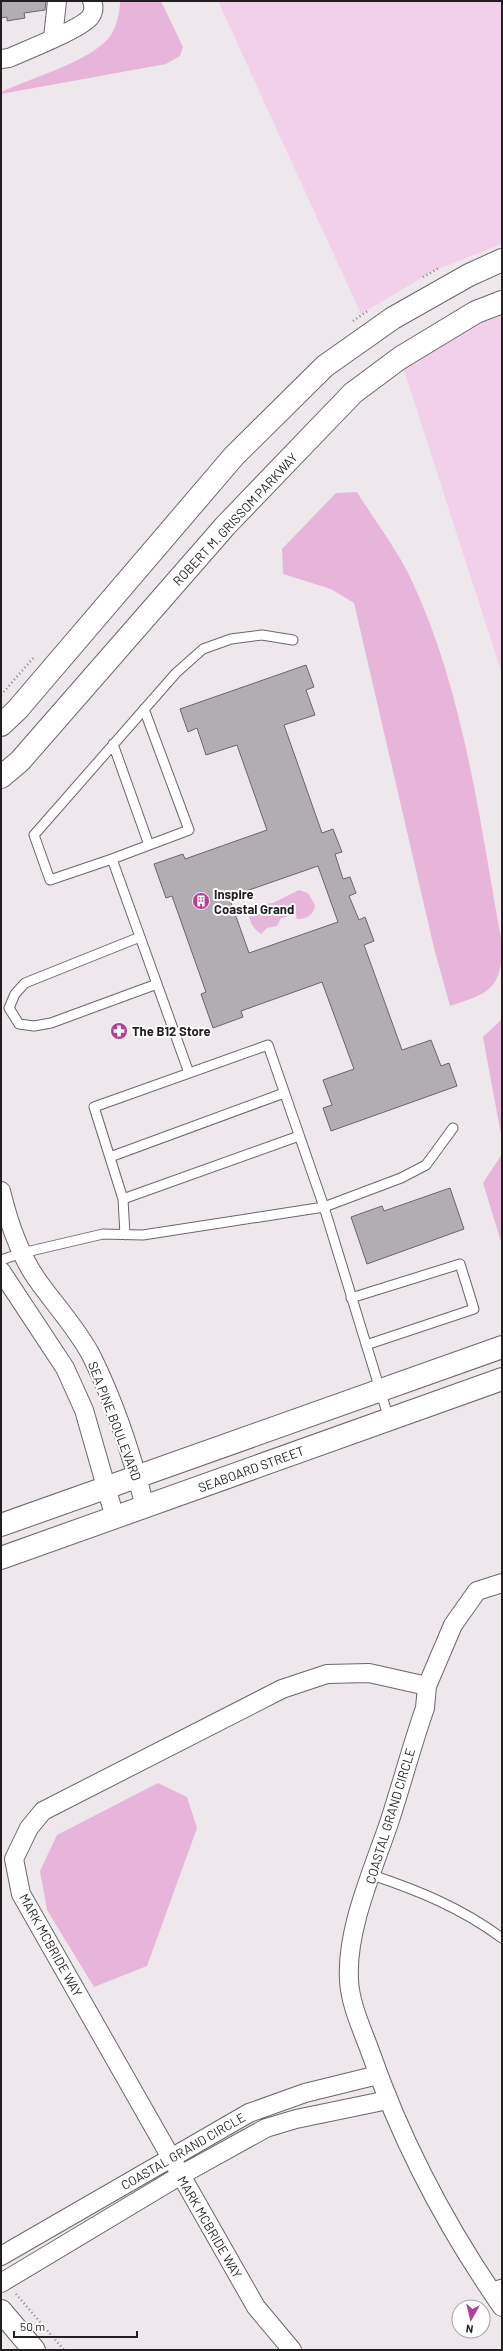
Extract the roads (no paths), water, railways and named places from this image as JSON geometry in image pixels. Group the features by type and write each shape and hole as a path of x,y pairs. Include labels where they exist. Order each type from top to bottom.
{"main road":[{"path":"1,725 17,710 234,456 325,366 393,318 469,275 502,260"},
{"name":"ROBERT M. GRISSOM PARKWAY","path":"1,777 20,761 226,525 353,394 400,358 476,312 502,302"},
{"path":"1,1525 502,1347"},
{"name":"SEABOARD STREET","path":"1,1558 502,1379"},
{"path":"1,2311 34,2350"}],"street":[{"path":"53,38 57,1"},
{"path":"1,59 9,58 53,38 91,17 94,7 92,1"},
{"name":"SEA PINE BOULEVARD","path":"1,1191 22,1253 36,1277 66,1316 90,1354 106,1388 137,1477 145,1507"},
{"name":"SEA PINE BOULEVARD","path":"1,1271 65,1368 84,1410 115,1518"},
{"name":"COASTAL GRAND CIRCLE","path":"502,1583 477,1592 453,1625 427,1686 425,1708 408,1756 400,1788 372,1874 352,1944 349,1980 356,2011 378,2075 388,2100 431,2192 469,2259 495,2286 502,2307"},
{"name":"MARK MCBRIDE WAY","path":"292,2350 256,2307 21,1894 14,1859 29,1828 43,1811 282,1689 327,1674 369,1673 427,1686"},
{"name":"COASTAL GRAND CIRCLE","path":"1,2256 249,2113 305,2093 378,2075"},
{"path":"2,2282 181,2175 266,2128 296,2119 388,2100"}],"lane":[{"path":"144,708 189,830 112,859 50,880 34,835 144,708 176,673 203,649 231,638 262,635 293,640"},
{"path":"113,744 149,845"},
{"path":"112,859 189,1073"},
{"path":"140,937 24,983 5,1009 19,1024 34,1026 51,1023 157,984"},
{"path":"125,1235 122,1199 94,1107 268,1045 324,1207 389,1419"},
{"path":"110,1157 284,1092"},
{"path":"1,1260 22,1253 103,1234 142,1235 324,1207 401,1178 426,1165 453,1128"},
{"path":"122,1199 299,1136"},
{"path":"351,1298 460,1264 474,1309 366,1345"},
{"path":"372,1874 424,1892 482,1924 502,1938"}],"place":[{"name":"Inspire Coastal Grand","path":"201,901"},
{"name":"The B12 Store","path":"119,1031"}]}
